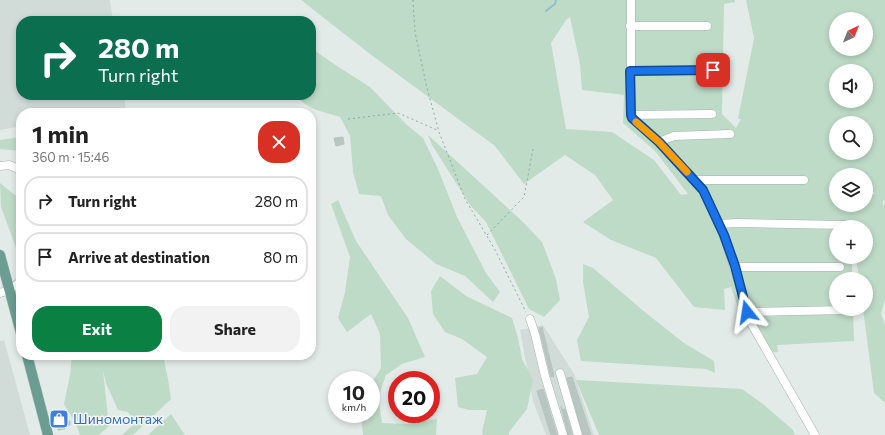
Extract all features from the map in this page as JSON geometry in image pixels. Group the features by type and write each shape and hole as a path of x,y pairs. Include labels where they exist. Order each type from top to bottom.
{"main road":[{"path":"0,256 5,291 16,320"},
{"path":"28,360 48,435"}],"lane":[{"path":"631,0 630,71 632,118 659,142 703,190 720,224 735,266 751,324 815,435"},
{"path":"630,26 707,26"},
{"path":"630,71 713,70"},
{"path":"631,115 712,114"},
{"path":"659,142 674,136 730,134"},
{"path":"0,166 9,165 16,168"},
{"path":"695,180 804,180"},
{"path":"720,224 829,224"},
{"path":"735,266 840,268"},
{"path":"5,291 16,284"},
{"path":"747,312 829,310"},
{"path":"530,319 563,435"},
{"path":"560,373 578,435"}],"path":[{"path":"412,0 415,32 426,84 439,130 465,199 487,236 530,319"},
{"path":"348,119 398,113 439,130"},
{"path":"487,236 524,197 533,149"}],"shaded area":[{"path":"0,0 110,0 112,16 16,16 16,100 125,100 126,108 16,108 16,127 0,130"},
{"path":"543,325 574,374 594,435 546,435 533,401 520,330"},
{"path":"4,340 30,435 0,435 0,341"}],"green space":[{"path":"301,0 735,0 735,2 724,4 722,114 736,128 741,119 738,119 754,38 746,0 885,0 885,201 883,200 883,206 885,203 885,300 881,314 885,325 885,403 874,393 864,316 873,316 873,272 858,272 857,264 873,264 873,220 829,220 829,264 852,264 852,272 829,272 829,316 853,316 854,341 777,345 778,352 764,353 742,319 731,287 724,289 725,310 694,307 656,258 611,240 583,222 613,200 595,175 565,155 524,184 495,146 370,54","holes":["570,17 580,64 582,90 624,95 623,123 655,151 688,194 681,195 654,160 612,132 566,129 551,43 566,20"]},
{"path":"316,51 370,87 406,124 423,138 438,169 457,217 486,273 500,292 493,302 465,276 436,264 406,239 388,215 381,196 359,194 353,172 350,136 340,117 322,112 305,104 301,100 316,100"},
{"path":"428,135 523,222 542,242 556,279 560,300 544,317 529,309 486,222 470,205 432,145"},
{"path":"16,138 16,151 0,149 0,140"},
{"path":"0,183 16,196 16,248 1,207"},
{"path":"338,200 356,241 408,318 425,357 402,364 392,371 388,371 380,392 380,334 371,314 347,332 338,318 345,292 350,257 331,204"},
{"path":"583,264 593,268 684,343 714,361 715,373 706,369 581,361 577,340 589,317 583,282"},
{"path":"440,276 466,296 512,318 522,359 533,380 527,409 509,432 509,435 483,435 482,432 487,410 469,410 458,407 455,378 477,374 487,357 462,339 445,332 433,314 431,291"},
{"path":"72,360 164,360 171,399 133,435 122,435 136,422 128,412 118,410 106,383 103,371 109,426 99,435 80,435 76,424 64,404"},
{"path":"576,380 742,389 763,404 793,430 795,435 599,435"},
{"path":"380,410 382,423 437,423 436,435 363,435 362,424 380,423"},
{"path":"171,414 185,435 148,435"}],"building":[{"path":"343,137 344,144 336,146 334,138"},
{"path":"542,327 554,376 551,377 539,328"},
{"path":"572,377 591,435 583,435 567,378"},
{"path":"543,389 557,435 551,435 537,391"},
{"path":"561,406 562,410 565,409 572,435 568,435"},
{"path":"55,416 61,416 63,421 70,421 70,425 64,426 65,429 58,430 58,427 55,427 53,422 57,422"}],"waterway":[{"path":"546,11 555,4 556,0"}],"slow traffic":[{"path":"636,122 659,142 687,172"}],"place":[{"name":"Шиномонтаж","path":"59,419"}],"route":[{"path":"713,70 630,71 631,115 632,118 659,142 703,190 724,235 735,266 747,312"}]}
